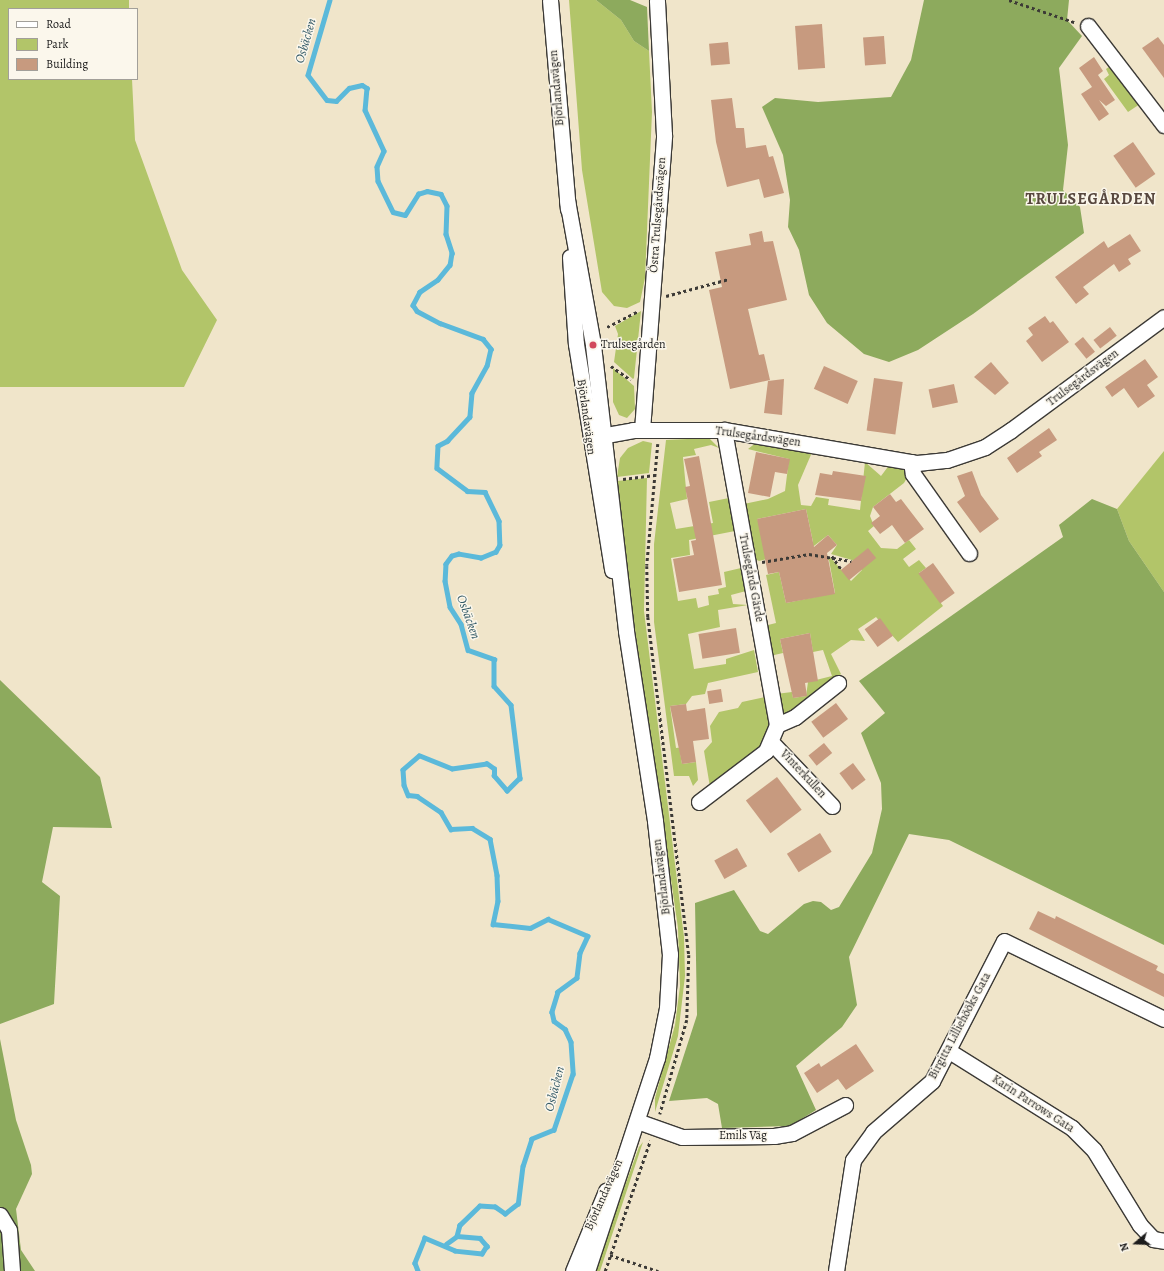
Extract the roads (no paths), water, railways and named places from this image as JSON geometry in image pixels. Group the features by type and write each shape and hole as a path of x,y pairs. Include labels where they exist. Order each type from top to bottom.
{"street":[{"name":"Björlandavägen","path":"550,0 567,200 572,302 589,438 626,631 655,821 670,954 664,1026 637,1121 587,1271"},
{"name":"Östra Trulsegårdsvägen","path":"642,430 643,382 656,268 664,134 657,0"},
{"path":"1088,26 1164,125"},
{"name":"Björlandavägen","path":"567,200 605,434 626,631"},
{"name":"Trulsegårdsvägen","path":"589,438 605,434 642,430 724,430 910,462 934,462 985,447 1046,407 1164,317"},
{"name":"Trulsegårds Gärde","path":"724,430 776,725 772,743"},
{"path":"910,462 913,474 969,554"},
{"path":"776,725 795,717 838,683"},
{"path":"699,802 772,743"},
{"name":"Vinterkullen","path":"772,743 832,806"},
{"name":"Birgitta Lilliehööks Gata","path":"836,1271 853,1160 873,1132 932,1081 949,1051 1004,941 1164,1019"},
{"name":"Karin Parrows Gata","path":"949,1051 1072,1128 1094,1150 1140,1225 1153,1239 1164,1241"},
{"name":"Emils Väg","path":"637,1121 682,1138 774,1136 792,1133 845,1105"},
{"name":"Björlandavägen","path":"573,1271 637,1121"},
{"path":"0,1215 9,1230 12,1271"}],"waterway":[{"name":"Osbäcken","path":"330,0 308,75 327,100 336,101 349,88 362,85 367,88 365,110 384,151 377,167 378,181 393,212 405,215 418,194 427,191 441,194 447,206 446,234 452,253 450,265 438,280 420,292 413,305 417,311 440,323 483,339 491,349 487,366 472,393 470,417 448,441 438,446 437,468 467,491 485,492 499,521 500,545 496,552 481,558 459,554 452,556 446,564 445,581 450,607 461,624 468,650 494,659 494,686 511,705 520,778 507,791 494,776 494,769 487,764 452,769 419,756 403,770 404,785 408,795 417,796 441,812 451,829 472,828 490,839 497,875 498,901 493,924 530,928 548,919 588,936 580,953 577,978 558,992 552,1012 554,1021 565,1029 571,1042 573,1074 554,1130 532,1139 523,1166 518,1204 505,1214 495,1207 480,1206 460,1225 457,1236 480,1238 487,1246 482,1254 455,1251 425,1238 415,1263 418,1271"},
{"name":"Osbäcken","path":"446,1244 457,1236"}],"place":[{"name":"Trulsegården","path":"593,345"}],"district":[{"name":"TRULSEGÅRDEN","path":"1091,199"}]}
